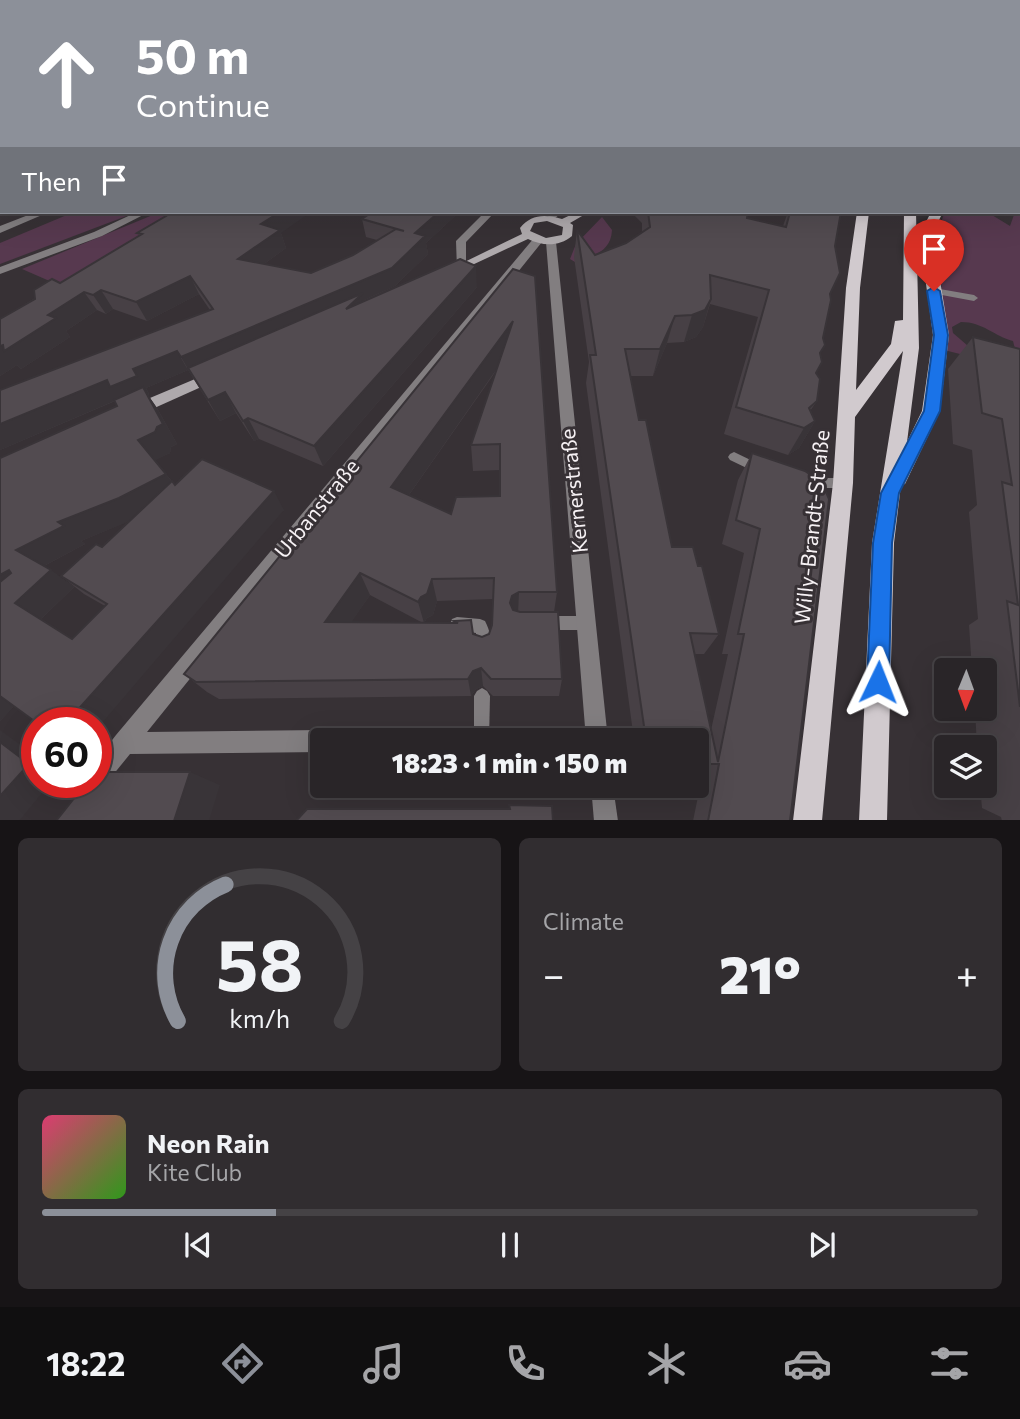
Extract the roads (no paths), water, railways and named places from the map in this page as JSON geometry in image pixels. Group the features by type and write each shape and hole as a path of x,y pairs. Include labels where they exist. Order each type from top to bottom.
{"main road":[{"path":"848,414 853,288 863,214"},
{"name":"Willy-Brandt-Straße","path":"807,820 848,414 900,345 901,214"},
{"path":"873,820 883,543 911,348 911,214"},
{"path":"890,493 932,411 941,335 930,262 930,226 936,214"},
{"path":"909,296 930,262"}],"street":[{"path":"0,230 39,214"},
{"path":"0,271 98,234 140,214"},
{"path":"461,267 461,241 488,214"},
{"path":"564,222 580,214"},
{"path":"436,278 539,239 568,236 570,229 564,222 549,215 527,224 525,228 539,239"},
{"name":"Kernerstraße","path":"539,239 586,623 596,728"},
{"name":"Urbanstraße","path":"112,758 539,239"},
{"path":"121,416 222,372"},
{"path":"124,743 310,741"},
{"path":"603,798 606,820"}],"lane":[{"path":"934,291 974,298"},
{"path":"734,457 773,475"},
{"path":"798,481 810,484 843,483"},
{"path":"533,623 586,623"},
{"path":"445,625 480,626 483,632 483,647"},
{"path":"482,696 482,728"}]}
